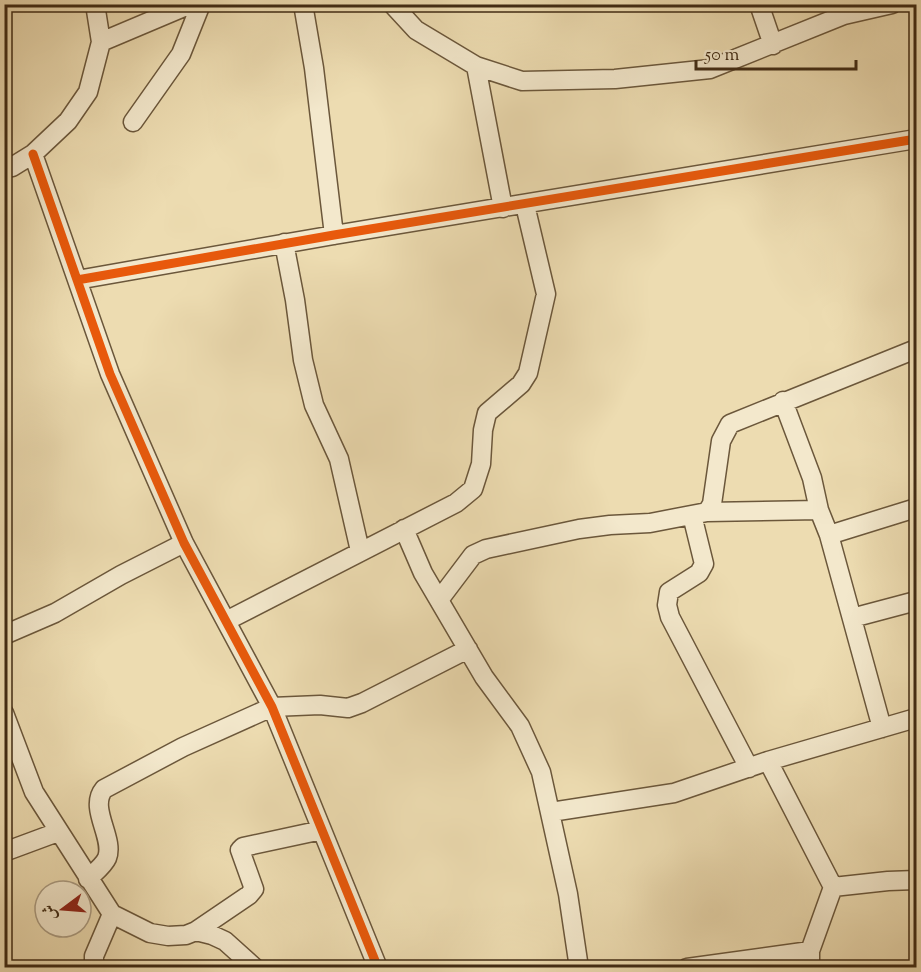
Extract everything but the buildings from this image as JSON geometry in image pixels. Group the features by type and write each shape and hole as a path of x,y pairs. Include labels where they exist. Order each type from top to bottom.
{"street":[{"path":"4,168 33,154 68,121 88,92 101,42 95,4"},
{"path":"101,42 191,4"},
{"path":"133,122 181,54 201,4"},
{"path":"303,4 315,68 334,234"},
{"path":"392,4 416,30 476,66 522,81 615,79 710,69 844,15 892,4"},
{"path":"759,4 773,45"},
{"path":"476,66 503,208"},
{"path":"76,280 334,234 525,205 916,139"},
{"path":"33,154 110,374 184,543 272,707 378,968"},
{"path":"226,621 456,502 473,489 481,464 483,430 487,413 521,384 528,373 546,294 525,205"},
{"path":"284,243 303,360 314,405 339,459 360,550"},
{"path":"699,513 712,504 721,441 730,424 916,349"},
{"path":"783,401 812,478 819,510 882,728"},
{"path":"828,535 916,508"},
{"path":"439,600 472,555 486,549 579,529 650,523 699,513 819,510"},
{"path":"699,513 704,564 699,573 669,592 667,605 670,617 750,768"},
{"path":"404,529 423,573 484,677 520,726 541,772 568,894 579,968"},
{"path":"4,635 55,613 121,575 184,543"},
{"path":"852,618 916,601"},
{"path":"4,713 34,792 88,879 107,859 109,850 99,806 99,795 104,789 183,747 272,707 320,705 348,708 468,649"},
{"path":"551,812 674,793 768,761 916,718"},
{"path":"687,968 810,959 833,887 768,761"},
{"path":"93,886 112,915 150,933 168,936 186,935 196,931 249,895 254,889 240,850 243,847 322,830"},
{"path":"4,852 57,832"},
{"path":"833,887 916,880"},
{"path":"94,968 94,956 112,915"},
{"path":"196,931 225,941 255,968"}],"cycle path":[{"path":"77,280 916,139"},
{"path":"33,154 110,374 184,543 272,707 378,968"}]}
